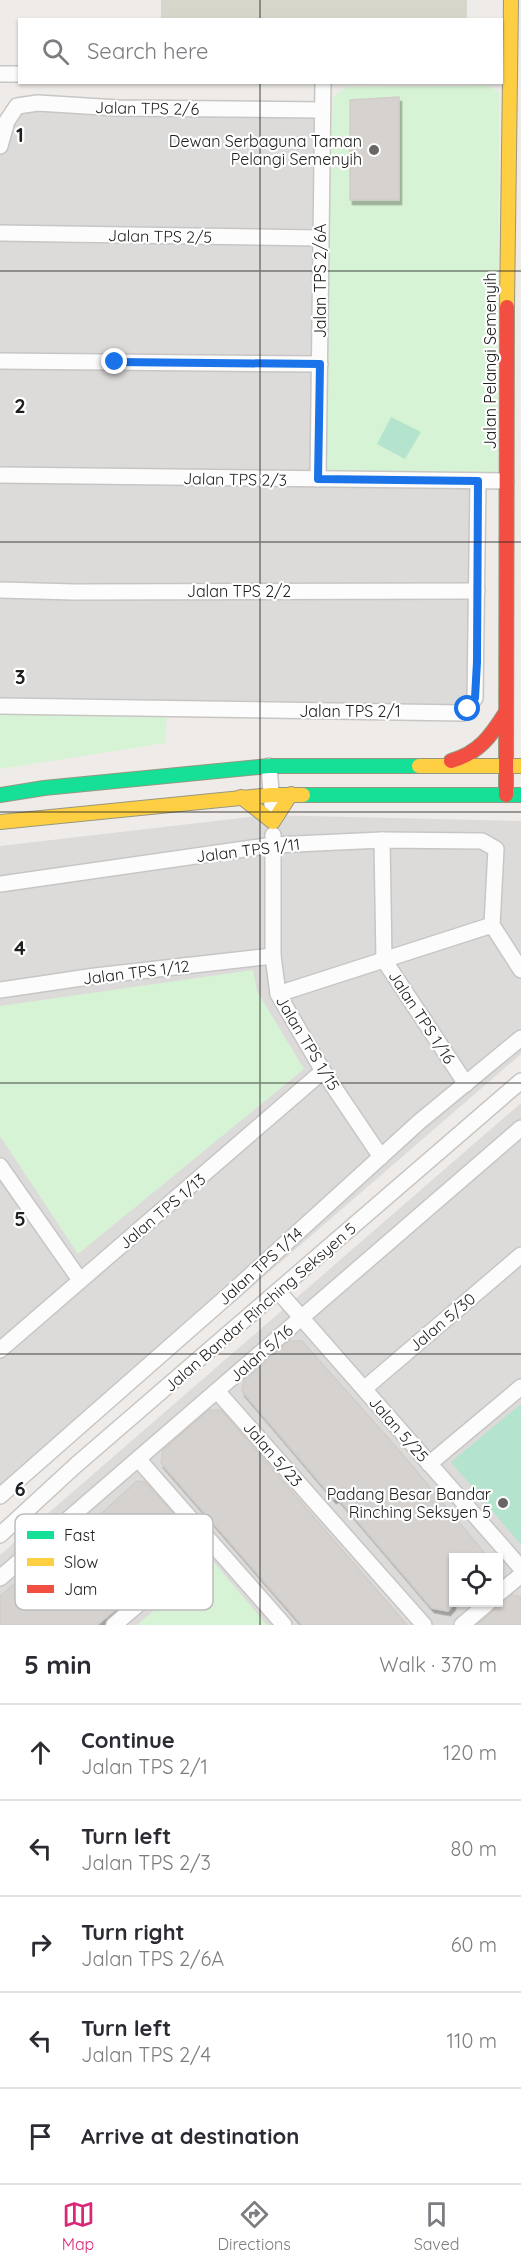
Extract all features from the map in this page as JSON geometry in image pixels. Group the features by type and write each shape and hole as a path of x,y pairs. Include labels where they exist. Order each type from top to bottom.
{"street":[{"name":"Jalan Pelangi Semenyih","path":"506,795 506,481 514,347 506,80 511,0"},
{"path":"0,74 18,74"},
{"name":"Jalan TPS 2/6A","path":"318,479 322,84"},
{"name":"Jalan TPS 2/6","path":"0,146 7,122 17,106 38,103 118,108 321,110"},
{"name":"Jalan TPS 2/5","path":"0,233 320,238"},
{"path":"0,361 320,364"},
{"name":"Jalan TPS 2/3","path":"0,475 506,481"},
{"name":"Jalan TPS 2/1","path":"0,706 463,713 475,698 478,481"},
{"name":"Jalan TPS 2/2","path":"0,590 477,591"},
{"path":"430,767 468,757 487,743 506,712 521,738"},
{"path":"0,795 44,788 269,766 521,766"},
{"name":"Jalan TPS 1/15","path":"269,766 273,822 273,956 278,994 323,1071 381,1156"},
{"path":"241,797 273,822 291,794"},
{"path":"0,822 271,795 521,795"},
{"name":"Jalan TPS 1/11","path":"0,884 273,845 381,840 482,842 496,849 492,925"},
{"name":"Jalan TPS 1/16","path":"381,840 384,960 466,1084"},
{"path":"278,994 492,925 521,970"},
{"name":"Jalan TPS 1/12","path":"0,990 95,976 273,956"},
{"name":"Jalan TPS 1/14","path":"0,1496 231,1293 419,1122 521,1038"},
{"name":"Jalan TPS 1/13","path":"0,1349 323,1071"},
{"name":"Jalan Bandar Rinching Seksyen 5","path":"23,1514 76,1465 521,1081"},
{"name":"Jalan 5/16","path":"74,1514 521,1128"},
{"path":"0,1166 80,1280"},
{"name":"Jalan 5/30","path":"364,1389 521,1255"},
{"name":"Jalan 5/25","path":"278,1292 521,1568"},
{"path":"429,1464 521,1387"},
{"name":"Jalan 5/23","path":"217,1390 424,1625"},
{"path":"138,1459 187,1514"},
{"name":"Jalan Bandar Rinching Seksyen 5","path":"0,1535 15,1521"},
{"path":"213,1543 284,1625"},
{"name":"Jalan 5/16","path":"0,1578 15,1565"},
{"path":"503,1590 521,1575"},
{"path":"462,1625 483,1607"},
{"path":"114,1625 132,1610"}],"shaded area":[{"path":"161,0 467,0 467,18 161,18"},
{"path":"9,108 321,110 318,479 469,481 470,711 0,705 0,133"},
{"path":"266,815 521,821 521,1054 0,1505 0,846"},
{"path":"521,1103 521,1625 0,1625 0,1555 15,1542 15,1610 213,1610 213,1514 47,1514"}],"green space":[{"path":"488,86 499,92 498,474 323,475 333,97 346,87"},
{"path":"391,417 421,432 405,459 377,444"},
{"path":"0,713 167,715 165,743 0,769"},
{"path":"253,970 257,991 304,1069 78,1254 0,1136 0,1006"},
{"name":"Padang Besar Bandar Rinching Seksyen 5","path":"521,1404 521,1545 451,1462"},
{"path":"213,1561 267,1625 137,1625 154,1610 213,1610"}],"building":[{"name":"Dewan Serbaguna Taman Pelangi Semenyih","path":"399,97 399,200 350,200 350,100"},
{"path":"289,1341 302,1341 397,1448 485,1553 449,1553 449,1607 451,1607 448,1611 432,1608 337,1497 334,1499 242,1391 244,1381"},
{"path":"209,1410 221,1410 407,1625 302,1625 213,1523 213,1514 205,1514 161,1463 163,1450"},
{"path":"137,1481 145,1482 174,1514 101,1514"},
{"path":"14,1584 15,1610 115,1610 97,1625 0,1625 0,1596"},
{"path":"512,1595 521,1597 521,1625 477,1625 497,1607 503,1607 503,1601"}],"traffic: fast":[{"path":"0,795 44,788 269,766 419,766"},
{"path":"303,795 521,795"}],"traffic: slow":[{"path":"507,307 511,0"},
{"path":"419,766 520,766"},
{"path":"241,797 273,822 291,794"},
{"path":"0,822 271,795 303,795"}],"traffic: jam":[{"path":"506,795 507,307"},
{"path":"451,761 477,748 495,729 506,712"}],"place":[{"name":"Dewan Serbaguna Taman Pelangi Semenyih","path":"374,150"},
{"name":"Padang Besar Bandar Rinching Seksyen 5","path":"503,1503"}],"route":[{"path":"115,362 320,364 318,479 478,481 477,662 475,698 468,709"}]}
